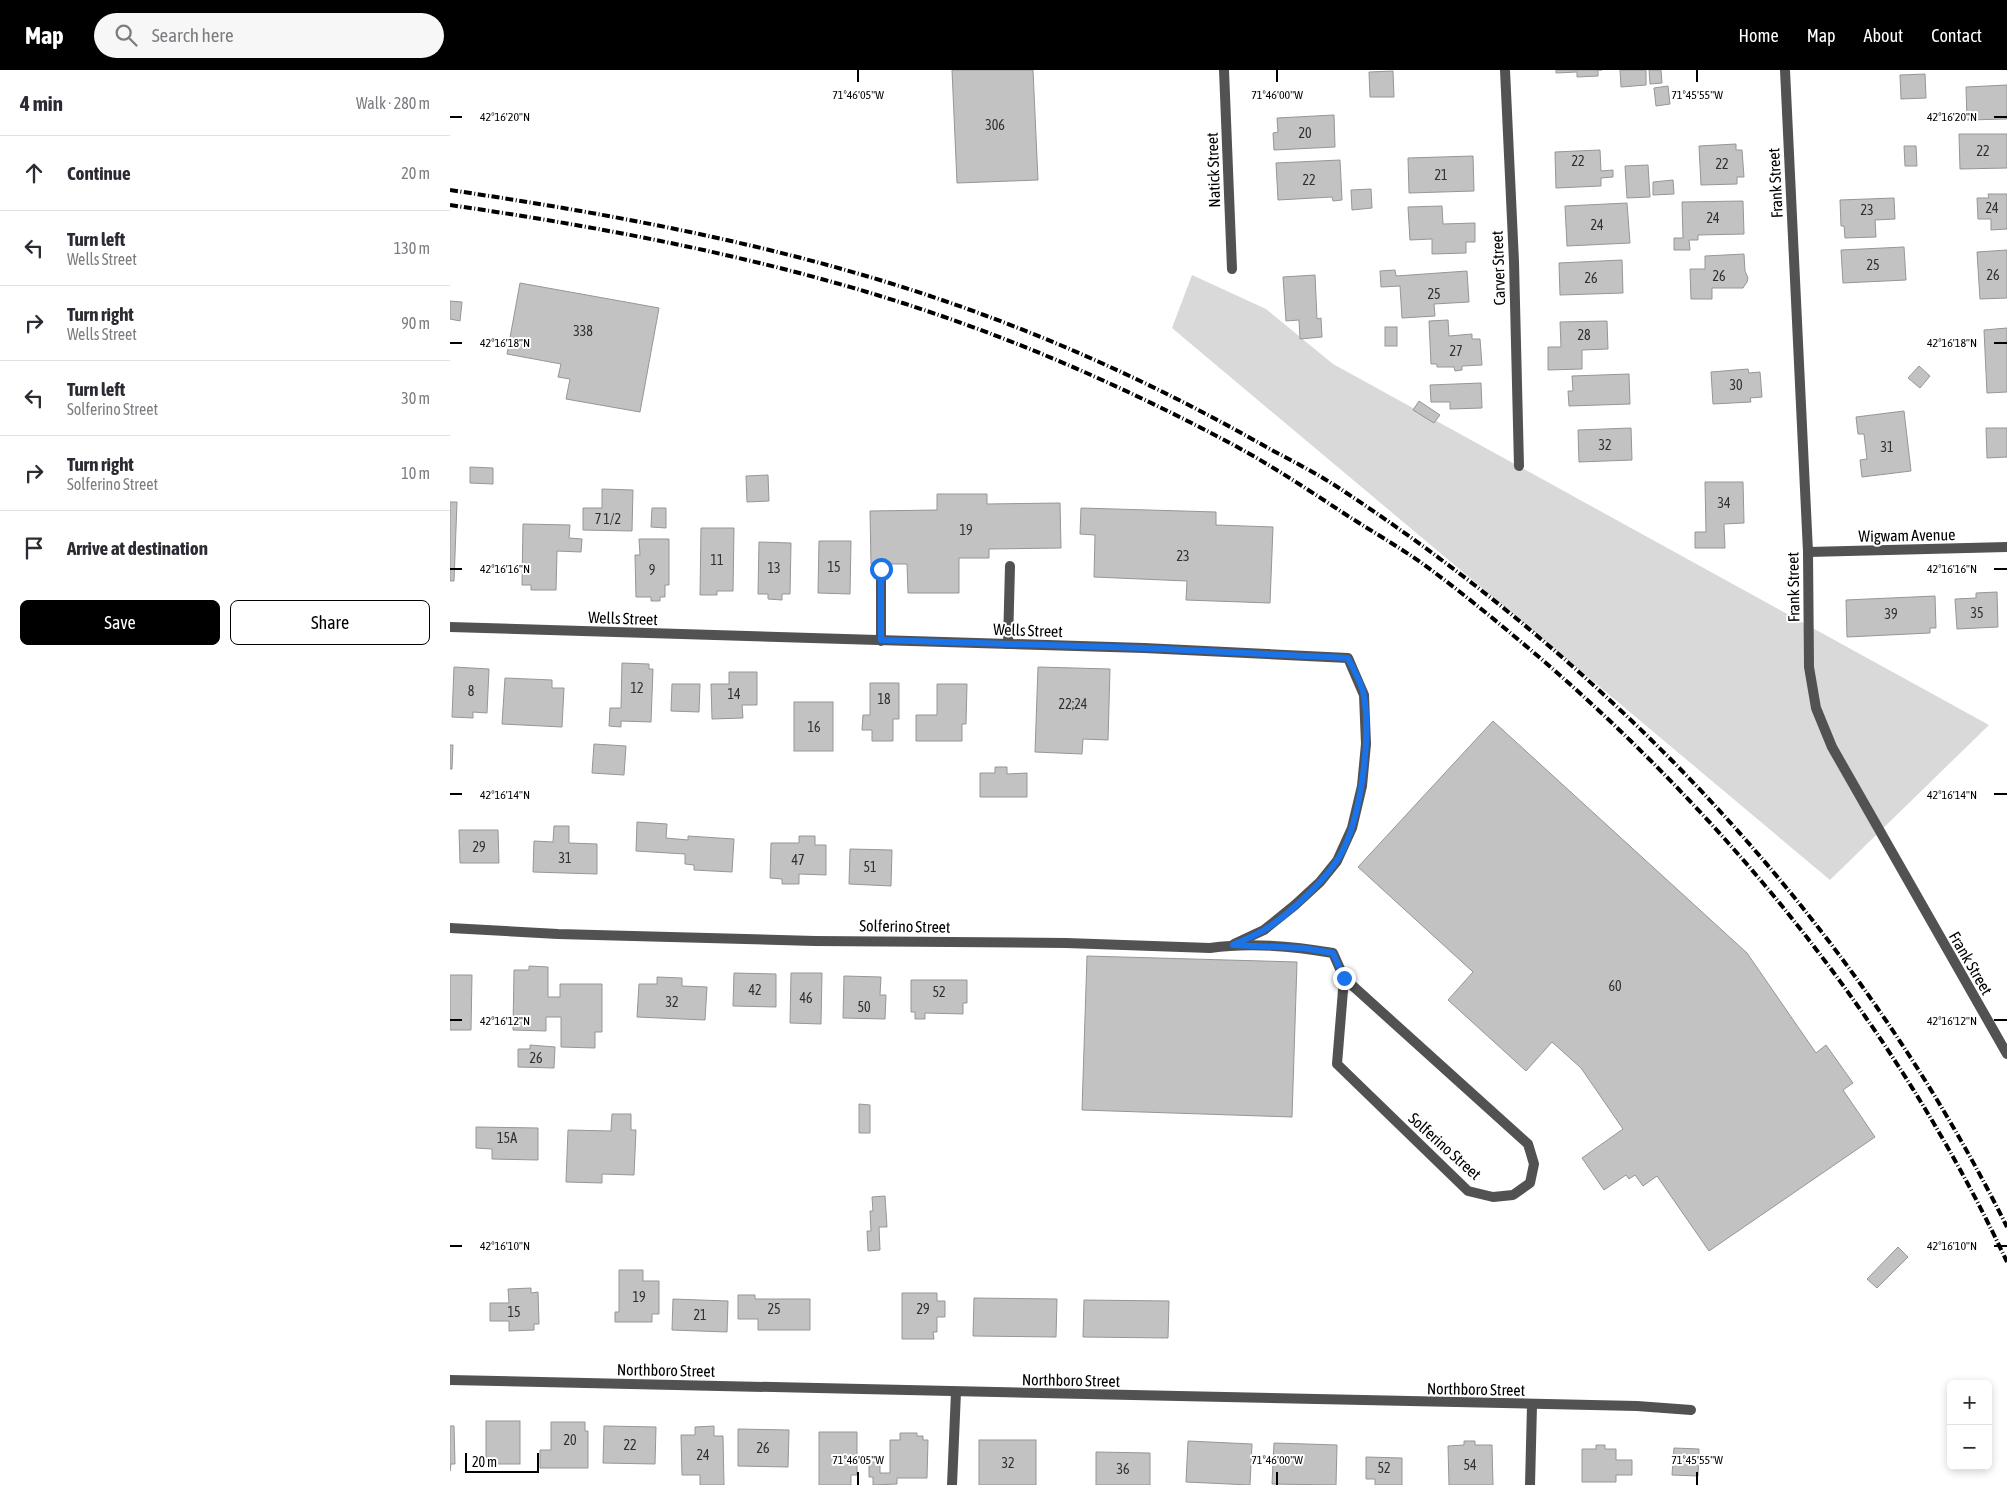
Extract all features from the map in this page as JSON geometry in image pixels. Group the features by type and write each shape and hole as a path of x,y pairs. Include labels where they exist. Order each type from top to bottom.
{"street":[{"name":"Natick Street","path":"1224,70 1232,269"},
{"name":"Carver Street","path":"1505,70 1514,262 1519,466"},
{"name":"Frank Street","path":"1785,70 1808,552 1809,667 1814,699 1832,747 2007,1054"},
{"name":"Wigwam Avenue","path":"1808,552 2007,547"},
{"path":"1008,644 1010,566"},
{"path":"881,569 881,640"},
{"name":"Wells Street","path":"450,627 1144,648 1348,658 1364,695 1366,744 1362,786 1352,828 1337,861 1320,882 1264,930 1233,945"},
{"name":"Solferino Street","path":"450,928 558,934 815,940 1066,943 1210,948 1233,945 1303,948 1333,953 1344,978 1528,1144 1534,1164 1530,1183 1513,1195 1493,1197 1468,1191 1337,1064 1344,978"},
{"name":"Northboro Street","path":"450,1380 1637,1406 1691,1410"},
{"path":"952,1485 956,1392"},
{"path":"1530,1485 1532,1405"}],"shaded area":[{"path":"1192,275 1266,309 1333,364 1989,725 1830,880 1172,328"}],"building":[{"path":"952,70 1033,70 1038,180 957,183"},
{"path":"1556,70 1598,70 1598,76 1577,77 1577,72 1556,73"},
{"path":"1620,70 1646,70 1646,85 1621,87"},
{"path":"1649,70 1661,70 1662,83 1650,84"},
{"path":"1393,71 1394,97 1370,97 1369,72"},
{"path":"1925,74 1926,98 1901,99 1900,75"},
{"path":"2007,85 2007,119 1967,120 1966,87"},
{"path":"1668,86 1670,104 1656,106 1654,88"},
{"path":"1334,115 1335,147 1274,150 1273,133 1278,132 1277,118"},
{"path":"1959,134 2007,134 2007,168 1960,169"},
{"path":"1736,144 1736,150 1742,150 1744,177 1737,177 1737,184 1701,185 1699,146"},
{"path":"1904,146 1916,146 1917,166 1905,166"},
{"path":"1600,150 1601,171 1613,170 1613,177 1601,178 1601,186 1556,188 1555,152"},
{"path":"1473,156 1474,191 1409,193 1408,158"},
{"path":"1340,160 1342,200 1333,201 1332,197 1278,200 1276,163"},
{"path":"1648,165 1650,197 1627,198 1625,166"},
{"path":"1673,180 1674,194 1653,195 1653,182"},
{"path":"1371,189 1372,208 1352,210 1351,190"},
{"path":"1988,194 2007,194 2007,229 1991,230 1991,219 1978,219 1977,198 1989,198"},
{"path":"1894,198 1895,219 1875,220 1876,237 1845,238 1844,226 1841,226 1840,200"},
{"path":"1743,201 1744,234 1698,235 1698,240 1689,240 1690,250 1674,250 1674,238 1683,238 1682,202"},
{"path":"1627,203 1630,243 1567,246 1565,206"},
{"path":"1442,206 1443,224 1475,223 1475,242 1466,242 1466,253 1432,254 1432,239 1410,240 1408,207"},
{"path":"1904,247 1906,280 1843,283 1841,250"},
{"path":"2007,250 2007,298 1980,299 1977,252"},
{"path":"1744,254 1745,271 1748,278 1743,288 1712,288 1712,299 1691,299 1690,269 1705,269 1705,256"},
{"path":"1622,260 1623,293 1560,295 1559,263"},
{"path":"1395,270 1396,276 1467,271 1469,302 1434,304 1435,316 1402,318 1400,286 1381,287 1380,271"},
{"path":"1315,275 1317,319 1321,318 1322,337 1300,339 1299,320 1286,321 1283,277"},
{"path":"520,283 659,308 640,412 566,399 570,379 558,377 561,364 507,354"},
{"path":"450,301 462,302 460,321 450,319"},
{"path":"1448,320 1449,336 1472,334 1472,339 1480,339 1482,365 1462,366 1462,370 1455,371 1454,367 1437,367 1437,364 1431,364 1429,321"},
{"path":"1607,321 1608,349 1582,350 1582,369 1548,370 1548,347 1561,347 1560,322"},
{"path":"1385,327 1397,327 1397,346 1385,346"},
{"path":"2007,328 2007,392 1987,393 1984,330"},
{"path":"1919,366 1930,376 1920,388 1908,378"},
{"path":"1748,369 1749,373 1760,372 1762,397 1750,398 1751,402 1713,404 1711,372"},
{"path":"1629,374 1630,404 1569,406 1568,391 1573,391 1572,376"},
{"path":"1481,383 1482,408 1450,409 1450,402 1431,402 1430,385"},
{"path":"1419,401 1440,415 1434,423 1413,410"},
{"path":"1904,411 1911,471 1862,477 1860,460 1867,459 1864,434 1858,434 1856,417"},
{"path":"1631,428 1632,460 1579,462 1578,430"},
{"path":"1986,428 2007,428 2007,457 1987,458"},
{"path":"470,467 493,468 493,484 470,483"},
{"path":"768,475 769,501 747,502 746,476"},
{"path":"1705,482 1743,482 1744,523 1724,524 1725,548 1695,548 1695,532 1706,532"},
{"path":"602,489 633,490 632,531 583,530 583,508 602,508"},
{"path":"937,494 987,494 987,504 1060,503 1061,548 989,549 989,558 959,558 959,593 908,593 907,564 871,564 870,511 937,510"},
{"path":"450,502 457,502 454,581 450,581"},
{"path":"652,508 666,508 666,528 651,527"},
{"path":"1081,508 1216,512 1216,525 1273,527 1270,603 1186,600 1187,581 1094,577 1095,535 1080,534"},
{"path":"523,524 570,525 569,538 582,539 581,552 557,551 556,590 531,590 531,585 522,585"},
{"path":"701,528 734,528 733,591 717,591 717,595 700,595"},
{"path":"639,539 669,539 669,585 665,585 665,597 660,597 660,601 651,601 651,597 636,597 635,555 640,555"},
{"path":"819,541 851,541 850,594 818,593"},
{"path":"759,542 791,543 790,594 782,594 782,600 768,599 768,594 758,594"},
{"path":"1997,592 1998,627 1957,629 1955,599 1976,598 1976,593"},
{"path":"1935,596 1936,628 1930,628 1930,633 1847,637 1846,600"},
{"path":"622,663 649,664 649,669 653,669 651,722 621,721 621,727 609,726 610,708 621,708"},
{"path":"454,667 489,669 487,713 473,712 473,718 452,717"},
{"path":"1038,667 1110,669 1108,740 1083,739 1082,754 1035,752"},
{"path":"729,672 757,672 757,705 742,705 743,718 712,719 711,684 729,684"},
{"path":"505,678 552,680 552,688 564,688 562,727 502,724"},
{"path":"870,683 899,683 899,719 893,719 893,741 872,741 872,730 862,730 863,715 870,715"},
{"path":"672,684 700,684 699,712 671,711"},
{"path":"937,684 967,684 966,724 962,724 962,741 916,741 916,715 937,715"},
{"path":"794,702 833,702 833,751 794,751"},
{"path":"1493,721 1747,953 1816,1053 1826,1045 1853,1083 1843,1090 1875,1137 1709,1251 1657,1176 1643,1186 1635,1175 1629,1179 1626,1175 1604,1190 1582,1158 1623,1129 1581,1068 1552,1042 1526,1071 1448,1000 1473,972 1358,867"},
{"path":"594,744 626,746 624,775 592,773"},
{"path":"450,745 453,745 452,769 450,769"},
{"path":"995,767 1007,767 1007,774 1027,773 1027,797 980,797 980,773 995,773"},
{"path":"637,822 667,824 666,838 688,840 688,836 734,839 732,872 694,870 694,865 685,864 685,854 636,851"},
{"path":"554,826 569,826 569,843 597,844 597,874 533,872 534,841 553,842"},
{"path":"459,830 498,830 499,863 460,863"},
{"path":"799,836 815,836 815,845 826,845 826,875 799,874 799,884 782,884 782,879 770,878 771,843 799,843"},
{"path":"850,849 892,850 891,886 849,884"},
{"path":"1087,956 1297,962 1292,1117 1082,1110"},
{"path":"529,966 548,967 548,997 560,997 560,984 602,984 602,1032 595,1032 595,1048 561,1047 561,1017 546,1017 546,1031 513,1030 514,970 529,970"},
{"path":"734,973 776,974 776,1007 733,1006"},
{"path":"791,973 822,973 821,1024 790,1023"},
{"path":"450,975 472,975 471,1030 450,1030"},
{"path":"844,976 881,977 880,995 886,995 885,1019 843,1018"},
{"path":"657,977 682,978 682,986 707,987 705,1020 637,1017 639,984 657,984"},
{"path":"911,980 967,980 967,1003 963,1003 963,1014 925,1013 925,1019 915,1019 915,1012 911,1012"},
{"path":"530,1045 555,1047 554,1068 518,1067 518,1049 530,1049"},
{"path":"859,1104 870,1105 870,1133 859,1133"},
{"path":"612,1114 631,1114 631,1130 636,1130 634,1175 602,1174 602,1183 566,1182 568,1130 611,1131"},
{"path":"476,1127 538,1128 538,1160 492,1159 492,1149 476,1148"},
{"path":"885,1196 887,1227 879,1227 880,1250 868,1251 867,1231 871,1231 870,1211 873,1211 872,1197"},
{"path":"1898,1247 1908,1257 1877,1288 1867,1279"},
{"path":"619,1270 643,1270 643,1281 659,1281 659,1314 652,1314 652,1322 615,1322 615,1312 619,1312"},
{"path":"531,1288 531,1293 538,1292 539,1324 534,1324 534,1330 509,1331 509,1321 490,1321 490,1303 509,1303 508,1289"},
{"path":"902,1293 937,1293 937,1301 945,1301 945,1317 937,1317 937,1332 933,1332 934,1339 902,1339"},
{"path":"738,1295 755,1295 755,1299 810,1299 810,1330 758,1330 758,1319 738,1319"},
{"path":"974,1298 1057,1299 1056,1337 973,1336"},
{"path":"673,1299 728,1301 727,1332 672,1330"},
{"path":"1084,1300 1169,1301 1168,1338 1083,1337"},
{"path":"486,1421 520,1421 520,1464 486,1464"},
{"path":"551,1422 585,1422 585,1431 588,1431 588,1468 540,1468 540,1450 551,1450"},
{"path":"450,1426 454,1426 455,1464 451,1464 450,1471"},
{"path":"604,1426 656,1427 655,1464 603,1463"},
{"path":"714,1426 714,1436 723,1436 724,1485 700,1485 700,1475 682,1475 681,1435 695,1435 695,1427"},
{"path":"738,1429 789,1430 788,1467 738,1466"},
{"path":"819,1432 857,1432 857,1475 851,1475 851,1485 819,1485"},
{"path":"900,1433 917,1433 917,1436 923,1436 923,1440 928,1440 927,1478 897,1478 897,1484 873,1485 873,1477 869,1477 869,1462 880,1462 880,1473 890,1473 890,1440 900,1440"},
{"path":"979,1440 1036,1440 1036,1485 979,1485"},
{"path":"1188,1441 1252,1444 1250,1485 1186,1482"},
{"path":"1464,1441 1475,1441 1475,1445 1492,1445 1493,1485 1449,1485 1448,1446 1464,1445"},
{"path":"1274,1443 1337,1445 1336,1485 1272,1484"},
{"path":"1596,1445 1605,1445 1605,1449 1616,1449 1616,1460 1632,1460 1632,1475 1616,1475 1616,1482 1582,1482 1582,1449 1596,1449"},
{"path":"1674,1448 1699,1449 1698,1476 1672,1475"},
{"path":"1096,1452 1150,1453 1150,1485 1096,1485"},
{"path":"1366,1457 1402,1458 1402,1485 1375,1485 1375,1479 1366,1479"}],"railway":[{"path":"450,190 586,212 720,239 787,254 919,292 1021,329 1093,359 1199,410 1317,474 1345,492 1447,564 1545,642 1637,726 1724,816 1805,911 1880,1011 1947,1117 2007,1227"},
{"path":"450,205 584,226 717,253 849,287 978,329 1043,354 1106,382 1230,443 1290,478 1414,558 1453,586 1539,657 1610,721 1679,789 1744,860 1805,935 1862,1012 1915,1093 1964,1176 2007,1262"}],"route":[{"path":"881,569 881,640 1144,648 1348,658 1364,695 1366,744 1362,786 1352,828 1337,861 1320,882 1264,930 1233,945 1303,948 1333,953 1344,978"}]}
